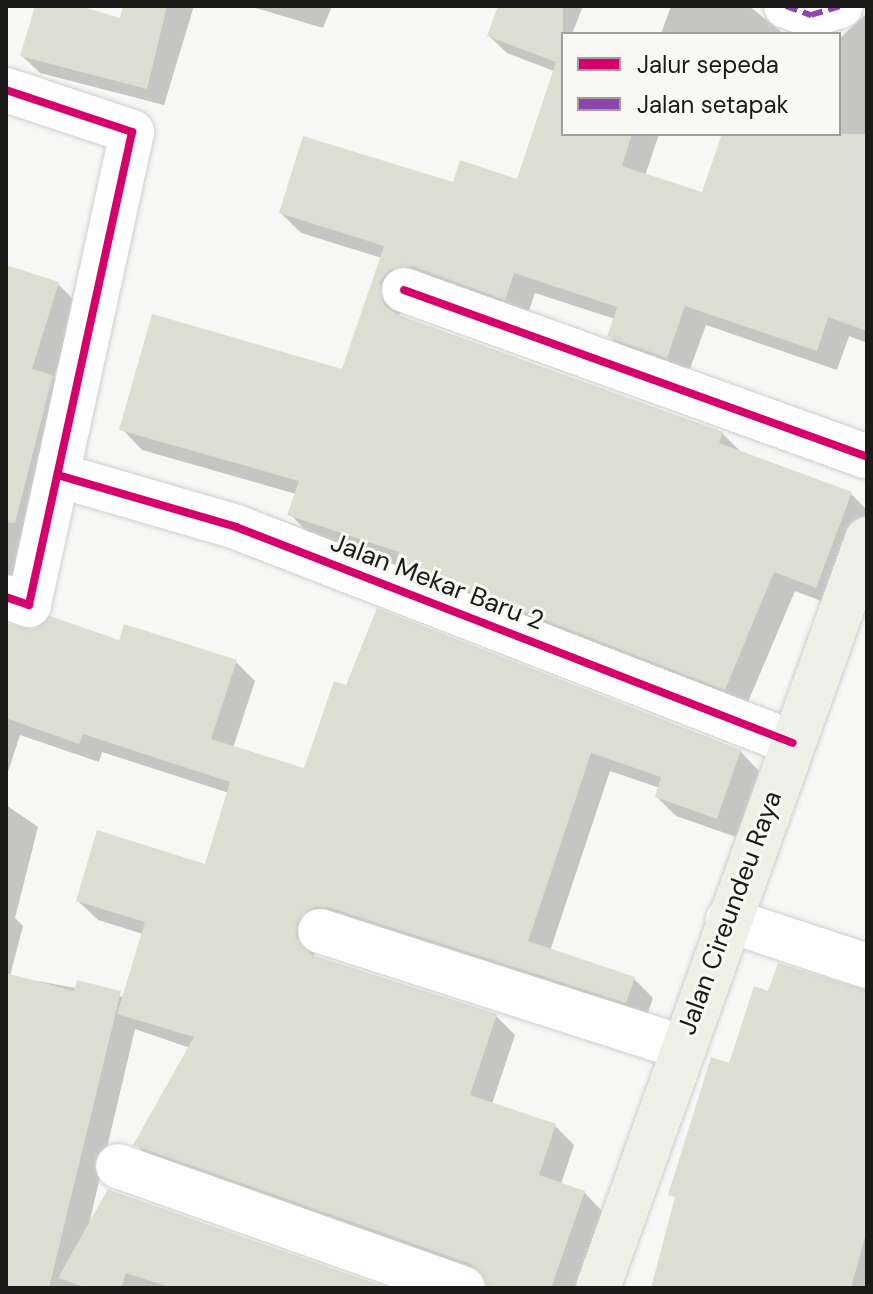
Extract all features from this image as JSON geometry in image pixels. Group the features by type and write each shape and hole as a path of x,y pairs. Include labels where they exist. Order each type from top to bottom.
{"main road":[{"name":"Jalan Cireundeu Raya","path":"598,1288 681,1047 867,539"}],"street":[{"path":"786,6 811,15 841,6"},
{"path":"6,90 132,132 61,476 29,605 6,597"},
{"path":"404,290 867,457"},
{"name":"Jalan Mekar Baru 2","path":"61,476 236,527 793,743"},
{"path":"728,920 867,966"},
{"path":"320,931 681,1047"},
{"path":"118,1166 463,1288"}],"building":[{"path":"35,6 80,6 120,18 123,6 167,6 147,89 20,56"},
{"path":"498,6 563,6 561,136 631,136 622,166 702,192 721,136 867,134 867,331 828,317 817,351 685,306 667,358 607,337 617,307 514,273 505,300 412,266 389,270 380,282 384,305 396,314 723,432 719,443 852,492 816,588 774,572 725,690 395,562 399,552 287,515 299,481 119,430 152,314 342,369 384,246 279,213 303,136 453,182 460,160 517,179 556,62 487,36"},
{"path":"6,265 59,282 32,369 53,375 15,523 6,522"},
{"path":"377,608 741,750 717,819 655,797 661,777 591,753 528,941 635,977 626,1003 328,907 314,907 297,923 296,937 312,955 497,1014 470,1095 556,1124 539,1175 585,1191 551,1288 487,1288 471,1264 133,1145 194,1037 117,1014 145,922 76,901 97,830 205,864 230,782 83,734 79,744 6,718 6,623 34,629 50,616 119,640 124,624 237,660 211,739 304,768 334,681 346,685"},
{"path":"778,963 867,990 867,1229 851,1288 651,1288 675,1197 668,1195 711,1057 729,1063 754,986 768,991"},
{"path":"6,973 74,991 77,980 121,991 49,1288 6,1288"},
{"path":"108,1189 388,1288 172,1288 126,1273 121,1288 88,1288 58,1278"}],"marked path":[{"path":"786,6 811,15 841,6"}],"cycle path":[{"path":"6,90 132,132 29,605 6,597"},
{"path":"404,290 867,457"},
{"path":"61,476 236,527 793,743"}]}
